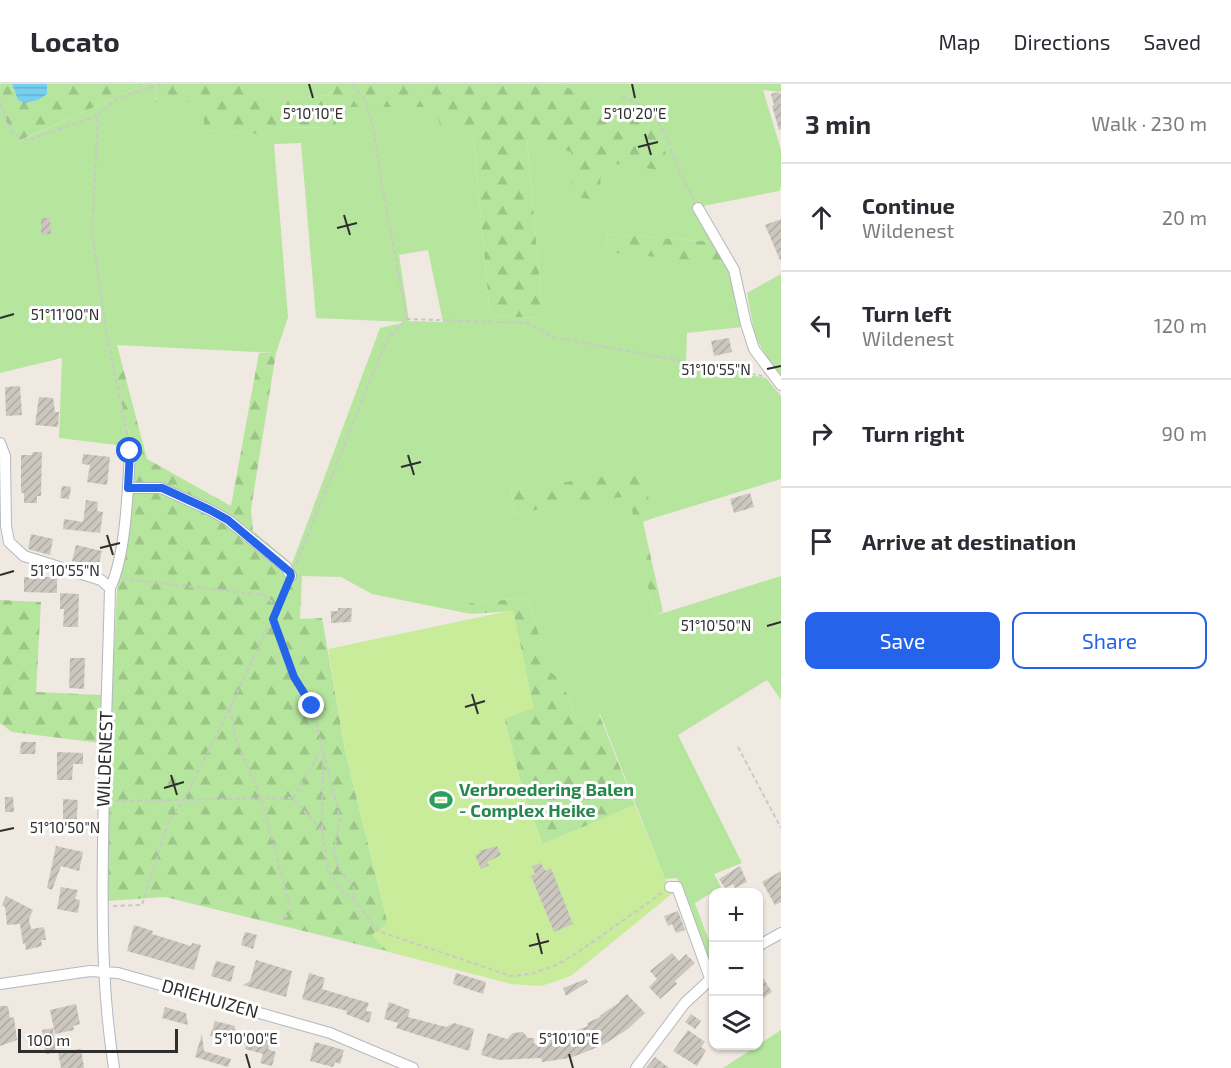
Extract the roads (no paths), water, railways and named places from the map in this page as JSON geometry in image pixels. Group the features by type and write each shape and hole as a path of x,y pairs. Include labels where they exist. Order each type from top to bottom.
{"street":[{"path":"698,208 734,270 754,350 779,382"},
{"path":"0,443 5,450 6,526 9,542 24,556 112,583"},
{"name":"WILDENEST","path":"114,1068 103,971 103,801 112,583 121,545 130,451"},
{"path":"128,488 162,488 210,510 228,520 286,567 291,576"},
{"path":"670,887 676,887 709,970"},
{"path":"763,944 781,933"},
{"name":"DRIEHUIZEN","path":"0,984 78,972 118,973 330,1033 413,1068"},
{"path":"636,1068 685,1003 709,980"}],"water":[{"path":"12,84 47,84 47,94 38,100 24,103 18,100"}],"place":[{"name":"Verbroedering Balen - Complex Heike","path":"441,800"}]}
